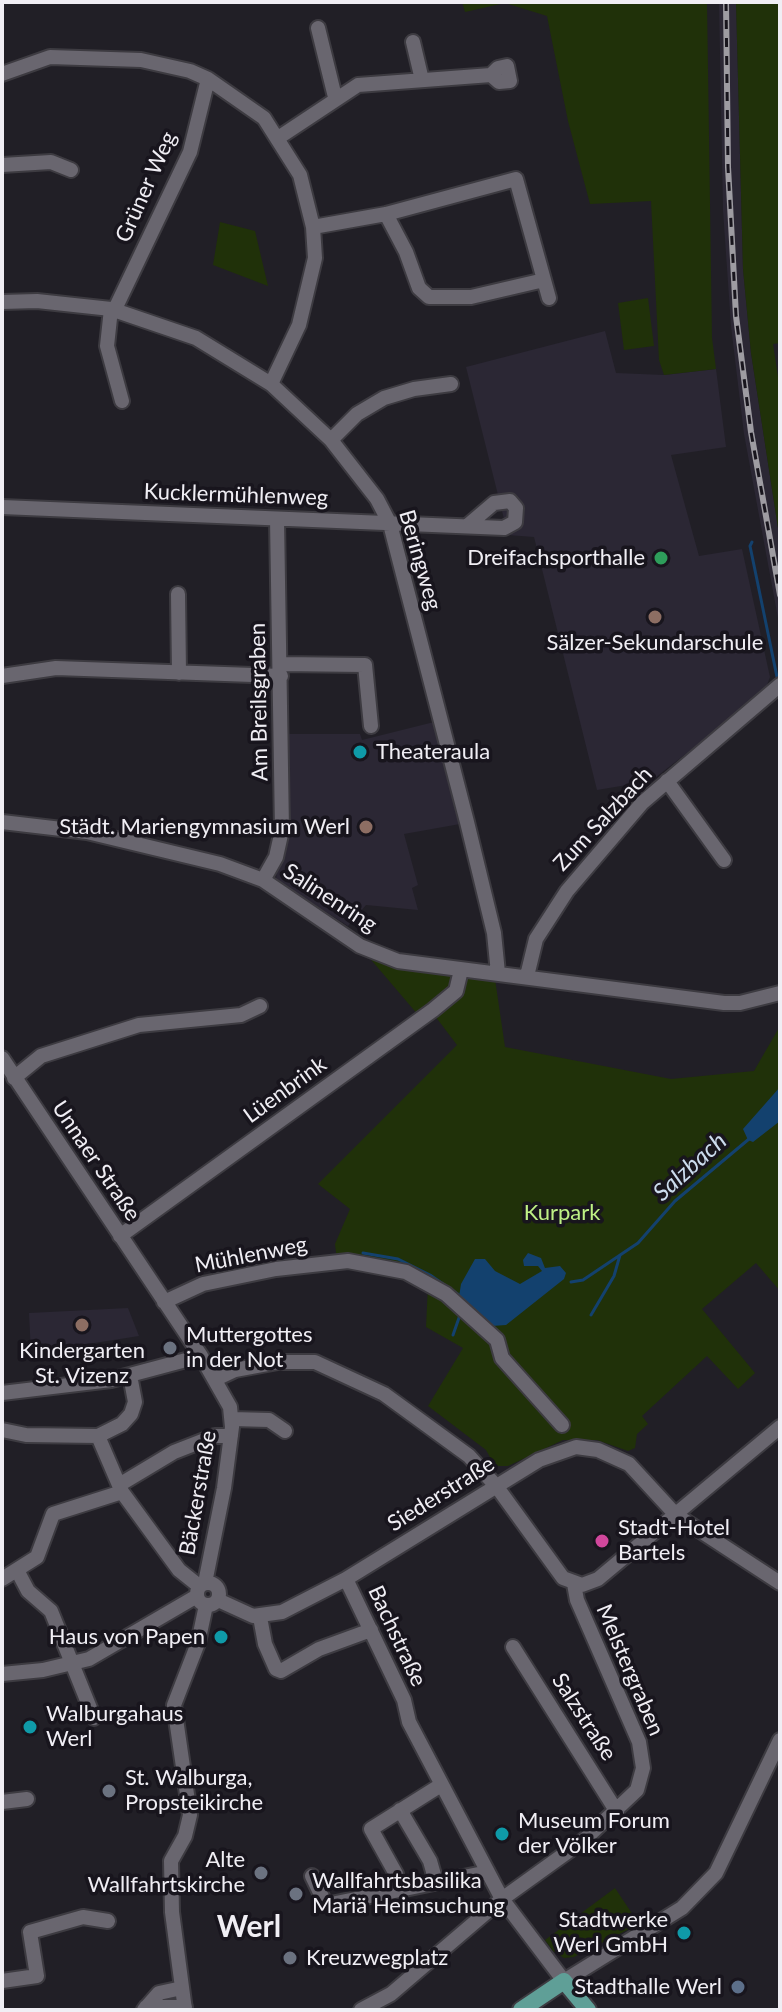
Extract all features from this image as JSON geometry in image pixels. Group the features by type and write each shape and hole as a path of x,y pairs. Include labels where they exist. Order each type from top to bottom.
{"main road":[{"path":"521,2010 564,1981 588,2010"}],"street":[{"path":"318,28 335,97"},
{"path":"413,42 422,80"},
{"path":"2,74 50,57 98,56 168,65 208,79 246,102 278,138 300,175 313,227 315,258 307,303 291,347 271,384"},
{"path":"278,138 335,97 358,85 491,75"},
{"name":"Grüner Weg","path":"113,309 190,152 208,79"},
{"path":"2,165 51,162 71,170"},
{"path":"313,227 386,214 516,179 549,298"},
{"path":"386,214 406,252 419,288 429,297 471,297 544,280"},
{"name":"Beringweg","path":"2,302 37,301 113,309 196,338 271,384 331,440 377,499 390,524 474,850 494,933 498,973"},
{"path":"113,309 107,346 122,401"},
{"path":"331,440 357,414 384,398 414,389 451,384"},
{"name":"Kucklermühlenweg","path":"2,507 467,526"},
{"name":"Am Breilsgraben","path":"263,880 276,857 282,830 277,519"},
{"path":"178,594 179,673"},
{"path":"2,676 56,668 179,673 365,665 371,726"},
{"name":"Zum Salzbach","path":"527,976 536,939 567,891 642,803 780,685"},
{"path":"667,781 724,860"},
{"name":"Salinenring","path":"2,822 87,832 220,864 263,880 383,958 724,1003 740,1003 780,993"},
{"name":"Lüenbrink","path":"120,1236 456,991 461,970"},
{"path":"14,1078 41,1056 139,1025 241,1015 260,1006"},
{"name":"Unnaer Straße","path":"2,1058 154,1289"},
{"name":"Mühlenweg","path":"164,1302 191,1288 220,1280 348,1261 406,1272 446,1294 497,1340 502,1358 562,1425"},
{"name":"Bäckerstraße","path":"154,1289 216,1379 230,1407 232,1419 198,1643 174,1710 190,1815 185,1836 174,1853 172,1912 182,1988"},
{"path":"2,1393 78,1386 201,1356"},
{"name":"Melstergraben","path":"216,1379 235,1370 278,1362 315,1362 332,1367 420,1418 469,1456 497,1487 576,1592 624,1703 642,1757 637,1790 617,1812 502,1899 391,1994 361,2010"},
{"path":"2,1430 26,1435 98,1436 122,1424 131,1414 135,1402 130,1375"},
{"path":"232,1419 269,1420 285,1431"},
{"path":"576,1592 598,1579 780,1427"},
{"path":"98,1436 121,1488 179,1570 205,1594 260,1617 265,1644 276,1669 281,1671 319,1649 371,1630"},
{"path":"2,1579 18,1572 41,1552 53,1514 121,1488 174,1452 215,1436 231,1436"},
{"name":"Siederstraße","path":"260,1617 298,1605 346,1579 547,1455 566,1448 586,1448 629,1464 676,1515 780,1583"},
{"path":"18,1572 28,1591 51,1611 94,1718"},
{"name":"Bachstraße","path":"346,1579 439,1781 502,1899 564,1981"},
{"path":"2,1674 72,1664 108,1650 205,1594"},
{"name":"Salzstraße","path":"513,1647 617,1812"},
{"path":"564,1981 682,1908 716,1873 780,1740"},
{"path":"399,1890 396,1874 371,1829 439,1781"},
{"path":"2,1803 27,1799"},
{"path":"400,1810 430,1861 436,1882"},
{"path":"312,1876 325,1903 331,1904 488,1872"},
{"path":"2,1981 37,1976 30,1932 83,1917 108,1921"},
{"path":"182,1988 185,2008 145,2009 159,1993 182,1988"}],"shaded area":[{"path":"719,2 736,2 743,269 751,353 780,541 780,629 744,434 731,326 723,210"},
{"name":"Sälzer-Sekundarschule","path":"605,331 616,373 664,375 716,369 726,447 671,455 699,556 742,549 770,677 764,693 651,781 597,790 534,537 508,535 466,367"},
{"name":"Städt. Mariengymnasium Werl","path":"434,722 460,824 404,834 418,885 412,888 418,910 366,905 348,926 276,880 287,734 360,734 362,740"},
{"name":"Kindergarten St. Vizenz","path":"128,1308 139,1336 31,1353 29,1313"}],"green space":[{"path":"462,2 707,2 712,338 716,369 664,375 659,360 651,201 590,204 568,121 547,16 505,3 465,12"},
{"path":"736,2 780,2 780,343 773,344 780,390 780,541 751,353 743,269"},
{"path":"220,222 255,231 268,286 213,265"},
{"path":"648,298 654,346 624,350 618,303"},
{"path":"367,955 450,972 455,983 419,1016"},
{"name":"Kurpark","path":"467,976 495,979 505,1047 671,1079 754,1071 780,1026 780,1291 756,1263 702,1309 755,1373 738,1389 707,1356 642,1416 648,1424 637,1434 635,1448 628,1451 597,1440 563,1440 508,1466 495,1466 486,1450 428,1406 463,1348 426,1327 428,1286 372,1266 338,1269 335,1244 350,1209 318,1184 457,1045 435,1016"},
{"path":"615,1888 639,1924 574,1957 564,1958 553,1951 545,1940"}],"water":[{"path":"780,1087 780,1121 753,1142 748,1140 743,1129"},
{"path":"528,1253 541,1258 545,1268 560,1266 566,1273 564,1279 506,1325 492,1326 459,1297 461,1284 475,1259 485,1259 495,1271 520,1284 542,1271 538,1266 524,1266 523,1260"}],"waterway":[{"name":"Salzbach","path":"752,542 750,546 777,677"},
{"name":"Salzbach","path":"571,1282 583,1280 638,1243 675,1201 749,1139"},
{"path":"363,1253 398,1259 430,1275 459,1295"},
{"name":"Salzbach","path":"591,1315 614,1276 620,1255"},
{"path":"453,1335 460,1315"}],"railway":[{"path":"726,2 728,167 736,316 751,432 780,595"}],"place":[{"name":"Dreifachsporthalle","path":"661,558"},
{"name":"Sälzer-Sekundarschule","path":"655,617"},
{"name":"Theateraula","path":"360,752"},
{"name":"Städt. Mariengymnasium Werl","path":"366,827"},
{"name":"Kindergarten St. Vizenz","path":"82,1325"},
{"name":"Muttergottes in der Not","path":"170,1348"},
{"name":"Stadt-Hotel Bartels","path":"602,1541"},
{"name":"Haus von Papen","path":"221,1637"},
{"name":"Walburgahaus Werl","path":"30,1727"},
{"name":"St. Walburga, Propsteikirche","path":"109,1791"},
{"name":"Museum Forum der Völker","path":"502,1834"},
{"name":"Alte Wallfahrtskirche","path":"261,1873"},
{"name":"Wallfahrtsbasilika Mariä Heimsuchung","path":"296,1894"},
{"name":"Stadtwerke Werl GmbH","path":"684,1933"},
{"name":"Kreuzwegplatz","path":"290,1958"},
{"name":"Stadthalle Werl","path":"738,1987"}],"district":[{"name":"Werl","path":"249,1927"}]}
